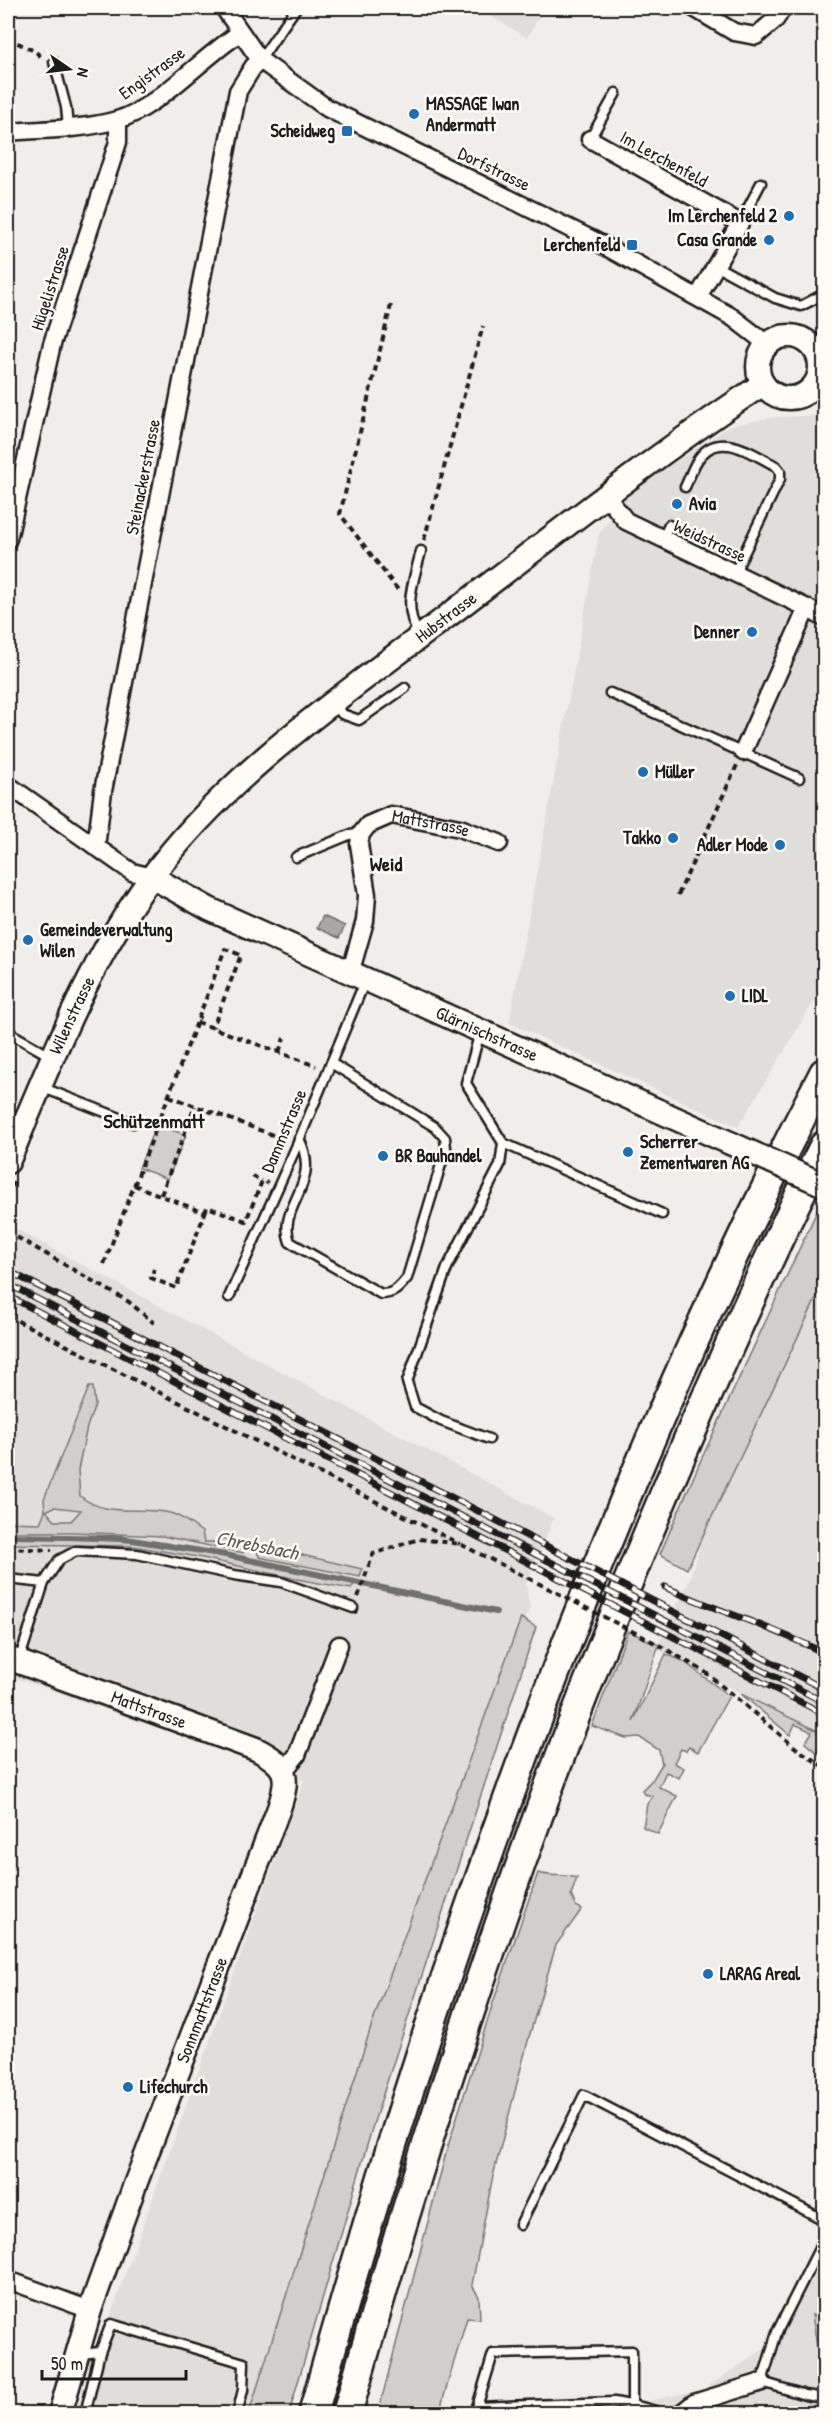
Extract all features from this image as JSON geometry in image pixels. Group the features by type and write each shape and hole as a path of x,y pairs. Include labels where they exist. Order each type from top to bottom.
{"highway":[{"path":"313,2414 368,2218 429,2025 524,1754 618,1519 686,1360 735,1254 825,1073"},
{"path":"347,2414 394,2246 446,2081 513,1882 561,1751 628,1581 699,1414 763,1273 825,1146"}],"street":[{"name":"Dorfstrasse","path":"224,8 260,60 327,108 601,244 698,297 746,326 767,344"},
{"path":"694,8 734,32 756,36 775,20 783,8"},
{"name":"Engistrasse","path":"8,132 117,120 145,107 215,50 240,33"},
{"name":"Steinackerstrasse","path":"96,847 103,791 238,91 260,60"},
{"name":"Hügelistrasse","path":"8,539 52,344 118,142 117,120"},
{"name":"Im Lerchenfeld","path":"590,139 740,224"},
{"path":"698,297 740,224"},
{"path":"784,336 818,339 821,381 802,396 780,397 770,392 759,376 759,359 767,344 784,336"},
{"name":"Hubstrasse","path":"152,876 223,795 288,739 662,454 763,384"},
{"name":"Weidstrasse","path":"606,496 626,521 665,533 734,574 825,618"},
{"path":"743,752 807,608"},
{"path":"8,785 132,872 152,876"},
{"name":"Mattstrasse","path":"361,834 368,825 391,815 460,828 499,843"},
{"path":"359,974 367,895 359,844 361,834"},
{"name":"Glärnischstrasse","path":"152,876 210,909 825,1185"},
{"name":"Wilenstrasse","path":"8,1162 86,982 125,915 152,876"},
{"name":"Sonnmattstrasse","path":"60,2414 90,2310 140,2172 285,1792 284,1772 297,1755 339,1646"},
{"name":"Mattstrasse","path":"13,1660 256,1749 271,1757 284,1772"},
{"path":"8,2280 90,2310"},
{"path":"680,2414 694,2403 762,2382"}],"lane":[{"path":"260,60 296,8"},
{"path":"54,62 62,89 68,127"},
{"path":"590,139 616,93"},
{"path":"740,224 761,183"},
{"path":"716,266 775,298 801,306 825,294"},
{"path":"685,487 697,460 707,449 721,443 733,444 776,466 780,471 780,479 734,574"},
{"path":"420,637 414,627 408,603 421,550"},
{"path":"334,704 342,714 359,720 405,688"},
{"path":"610,693 799,778"},
{"path":"296,857 349,835 361,834"},
{"name":"Dammstrasse","path":"229,1297 329,1067 359,974"},
{"path":"480,1031 466,1083 503,1143 662,1214"},
{"path":"8,1032 52,1057"},
{"path":"298,1142 307,1153 307,1163 305,1175 287,1224 286,1233 290,1242 381,1294 390,1294 399,1289 407,1278 446,1148 445,1138 435,1127 329,1067"},
{"path":"40,1087 133,1123"},
{"path":"489,1439 441,1421 415,1407 407,1382 447,1268 500,1165 503,1143"},
{"path":"13,1660 44,1583 59,1560 76,1551 137,1554 234,1575 281,1582 353,1608"},
{"path":"8,1579 44,1583"},
{"path":"520,2225 584,2095 825,2220"},
{"path":"825,2239 777,2332 762,2382 805,2395 825,2398"},
{"path":"85,2414 100,2352 111,2324 244,2363 243,2390 237,2414"},
{"path":"632,2405 632,2350 493,2354 477,2407 614,2402 632,2405 651,2408 663,2414"},
{"path":"76,2354 100,2352"}],"path":[{"path":"391,305 340,514 408,603"},
{"path":"421,550 483,326"},
{"path":"678,895 743,752"},
{"path":"104,1264 225,949 241,956 213,1027"},
{"path":"197,1022 279,1052 329,1067"},
{"path":"279,1052 284,1038"},
{"path":"169,1096 298,1142"},
{"path":"161,1195 195,1106"},
{"path":"252,1176 278,1187"},
{"path":"154,1269 151,1278 176,1288 207,1207 246,1221 262,1180"},
{"path":"134,1185 205,1213"},
{"path":"8,1232 129,1302 154,1323"},
{"path":"8,1316 659,1645 705,1672 796,1748 825,1767"},
{"path":"360,1590 373,1554 419,1539 460,1544"},
{"path":"8,1548 76,1551"}],"shaded area":[{"path":"478,8 544,8 527,38"},
{"path":"824,415 824,985 738,1127 509,1023 599,534 628,494 729,426 774,417"},
{"path":"323,916 345,926 339,938 317,928"},
{"path":"156,1124 186,1135 168,1179 139,1168"},
{"path":"823,1198 824,1282 687,1569 660,1554 700,1462"},
{"path":"14,1228 554,1518 526,1584 530,1609 419,1896 249,2413 75,2413 304,1780 8,1675 8,1239"},
{"path":"824,1271 824,1736 656,1649 691,1576 702,1539"},
{"path":"89,1387 93,1387 95,1405 87,1427 78,1470 80,1496 90,1503 112,1509 174,1514 202,1532 204,1542 215,1542 220,1538 251,1543 362,1569 360,1577 259,1557 257,1550 246,1549 243,1553 162,1536 8,1532 8,1522 40,1523 45,1511 44,1499","holes":["54,1507 81,1510 71,1521 55,1521 46,1511"]},
{"path":"8,1536 153,1543 261,1561 356,1581 351,1589 198,1557 132,1546 8,1544"},
{"path":"521,1618 536,1627 373,2125 289,2413 249,2413 371,2027"},
{"path":"628,1631 659,1645 633,1722 666,1654 683,1661 729,1696 698,1752 689,1747 686,1751 681,1749 674,1763 684,1768 679,1778 666,1772 659,1787 677,1796 658,1834 643,1827 647,1804 653,1796 644,1794 642,1790 653,1779 662,1764 659,1750 639,1737 626,1738 592,1726"},
{"path":"741,1694 824,1734 824,1758 805,1743 812,1732 795,1724 790,1735"},
{"path":"538,1873 577,1878 571,1895 576,1906 582,1909 556,1945 529,2037 492,2180 472,2285 479,2297 480,2319 467,2318 439,2413 378,2413 447,2149 493,2003"},
{"path":"824,2235 824,2413 589,2414 704,2389 773,2343"},
{"path":"812,2315 824,2321 824,2359 818,2352"}],"waterway":[{"name":"Chrebsbach","path":"8,1536 120,1538 226,1555 496,1612"}],"railway":[{"path":"8,1271 824,1689"},
{"path":"8,1284 824,1702"},
{"path":"8,1296 824,1714"},
{"path":"665,1587 824,1653"}],"place":[{"name":"MASSAGE Iwan Andermatt","path":"414,114"},
{"name":"Scheidweg","path":"347,131"},
{"name":"Im Lerchenfeld 2","path":"789,216"},
{"name":"Casa Grande","path":"769,240"},
{"name":"Lerchenfeld","path":"632,245"},
{"name":"Avia","path":"677,504"},
{"name":"Denner","path":"752,632"},
{"name":"Müller","path":"643,772"},
{"name":"Takko","path":"673,838"},
{"name":"Adler Mode","path":"780,845"},
{"name":"Gemeindeverwaltung Wilen","path":"28,940"},
{"name":"LIDL","path":"730,996"},
{"name":"Scherrer Zementwaren AG","path":"628,1152"},
{"name":"BR Bauhandel","path":"383,1156"},
{"name":"LARAG Areal","path":"708,1974"},
{"name":"Lifechurch","path":"128,2087"}],"district":[{"name":"Weid","path":"386,864"},
{"name":"Schützenmatt","path":"154,1121"}]}
